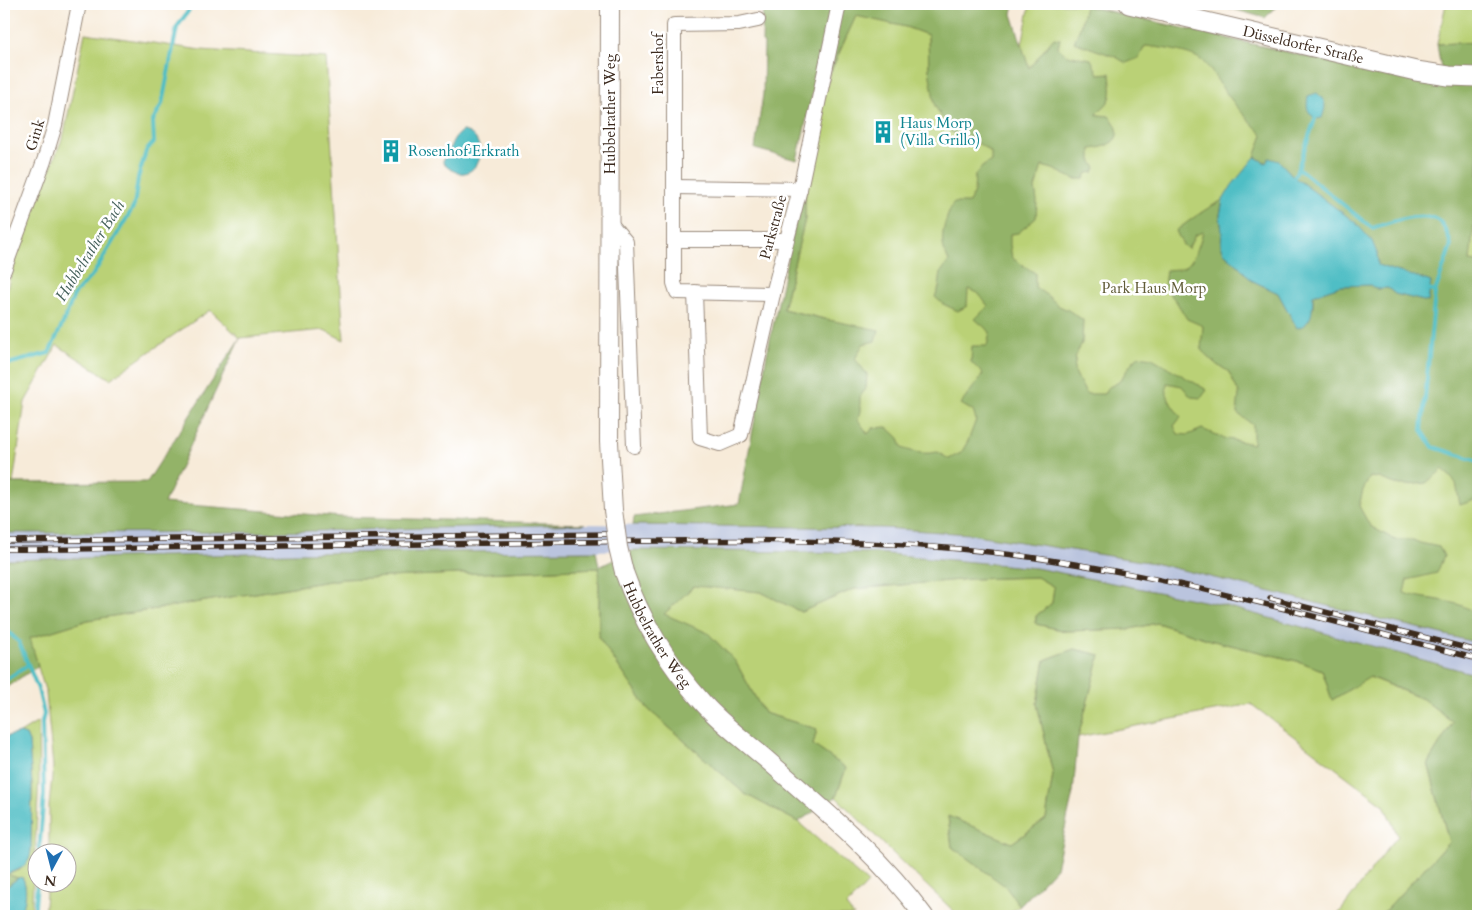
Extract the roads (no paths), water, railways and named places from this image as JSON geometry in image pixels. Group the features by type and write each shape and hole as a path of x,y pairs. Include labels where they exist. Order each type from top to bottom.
{"main road":[{"name":"Düsseldorfer Straße","path":"1129,4 1416,71 1449,76 1478,77"}],"street":[{"name":"Gink","path":"4,270 56,125 79,4"},
{"name":"Hubbelrather Weg","path":"610,4 609,442 612,510 624,572 631,592 651,633 676,670 705,705 850,832 875,858 924,916"},
{"name":"Parkstraße","path":"695,292 700,438 720,444 741,435 772,294 800,189 839,4"},
{"name":"Fabershof","path":"758,20 739,24 674,26 674,282 677,292 772,294"},
{"path":"675,187 800,189"},
{"path":"610,224 626,242 634,446"},
{"path":"674,240 786,240"}],"water":[{"path":"1317,93 1323,99 1325,107 1322,118 1315,119 1309,111 1307,104 1308,96"},
{"path":"462,131 472,135 478,142 479,152 478,161 473,169 465,173 455,172 443,163 453,140"},
{"path":"1255,157 1266,163 1269,158 1279,161 1294,177 1355,222 1372,241 1377,253 1378,265 1431,282 1428,302 1395,294 1388,288 1376,289 1370,285 1340,286 1313,295 1311,316 1307,323 1297,328 1278,293 1251,280 1224,253 1221,244 1220,215 1223,200 1232,185"},
{"path":"20,733 26,735 29,742 32,786 31,842 28,842 28,861 20,869 6,874 4,873 4,737"},
{"path":"22,877 26,890 22,909 20,912 4,912 4,889"}],"waterway":[{"name":"Hubbelrather Bach","path":"4,365 49,353 74,295 94,273 134,206 138,178 146,151 154,142 153,121 162,104 177,27 191,4"},
{"path":"1315,119 1298,168 1372,228 1397,220 1417,217 1434,219 1443,225 1451,245 1435,292"},
{"path":"1294,177 1298,168"},
{"path":"1429,290 1435,292 1422,430 1433,447 1478,461"},
{"name":"Hubbelrather Bach","path":"4,628 19,642 38,689 44,714 42,722 44,794 40,842"},
{"path":"4,681 28,665"},
{"name":"Hubbelrather Bach","path":"34,916 36,892"}],"railway":[{"path":"4,541 613,534"},
{"path":"4,549 722,540 912,545 1026,557 1157,579 1286,609 1478,659"},
{"path":"1270,598 1478,651"}],"place":[{"name":"Haus Morp (Villa Grillo)","path":"883,132"},
{"name":"Rosenhof Erkrath","path":"391,151"}],"park label":[{"name":"Park Haus Morp","path":"1154,288"}]}
